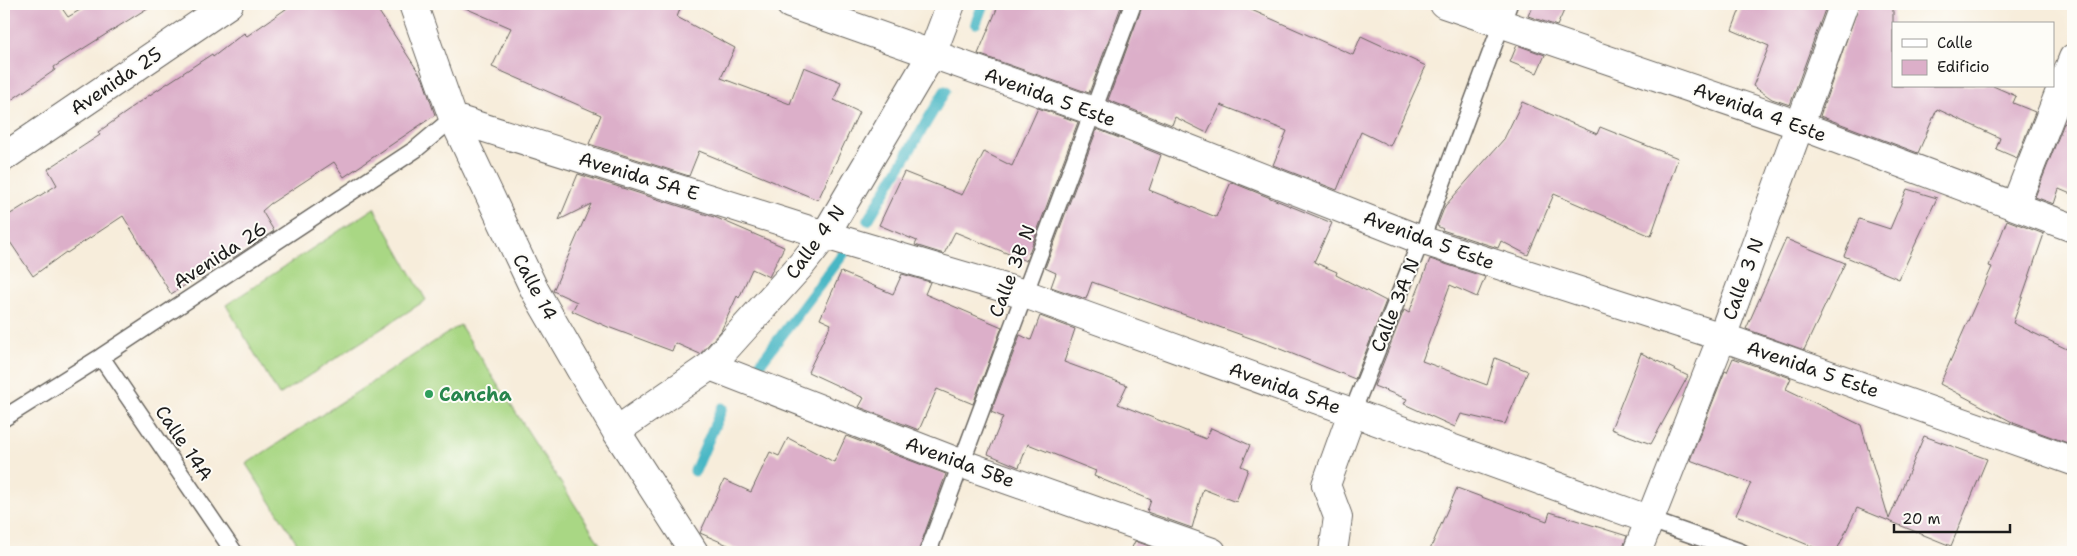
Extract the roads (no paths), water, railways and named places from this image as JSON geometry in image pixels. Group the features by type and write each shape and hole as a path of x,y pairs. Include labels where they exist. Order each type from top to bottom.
{"street":[{"name":"Avenida 25","path":"4,157 229,4"},
{"name":"Calle 14","path":"413,4 454,118 535,290 616,431 694,552"},
{"name":"Avenida 5 Este","path":"790,4 1093,111 1421,240 1722,337 2073,461"},
{"name":"Calle 4 N","path":"616,431 710,366 802,264 825,235 932,54 951,4"},
{"name":"Avenida 4 Este","path":"1444,4 1506,14 1686,85 2073,228"},
{"name":"Calle 3 N","path":"1637,552 1722,337 1798,125 1844,4"},
{"path":"2015,206 2073,58"},
{"name":"Avenida 5A E","path":"454,118 825,235"},
{"name":"Avenida 5Ae","path":"825,235 1025,294 1650,520"},
{"name":"Avenida 5Be","path":"710,366 960,463 1212,552"},
{"name":"Calle 3A N","path":"1333,552 1338,517 1326,485 1352,413"}],"lane":[{"name":"Calle 3B N","path":"928,552 1133,4"},
{"name":"Calle 3A N","path":"1352,413 1421,240 1506,14"},
{"name":"Avenida 26","path":"4,418 101,357 416,149 454,118"},
{"name":"Calle 14A","path":"101,357 234,552"},
{"name":"Avenida 5Ae","path":"1650,520 1741,552"}],"waterway":[{"path":"976,23 983,4"},
{"path":"868,220 945,91"},
{"path":"753,373 847,249"},
{"path":"695,471 722,408"}],"place":[{"name":"Cancha","path":"429,394"}]}
